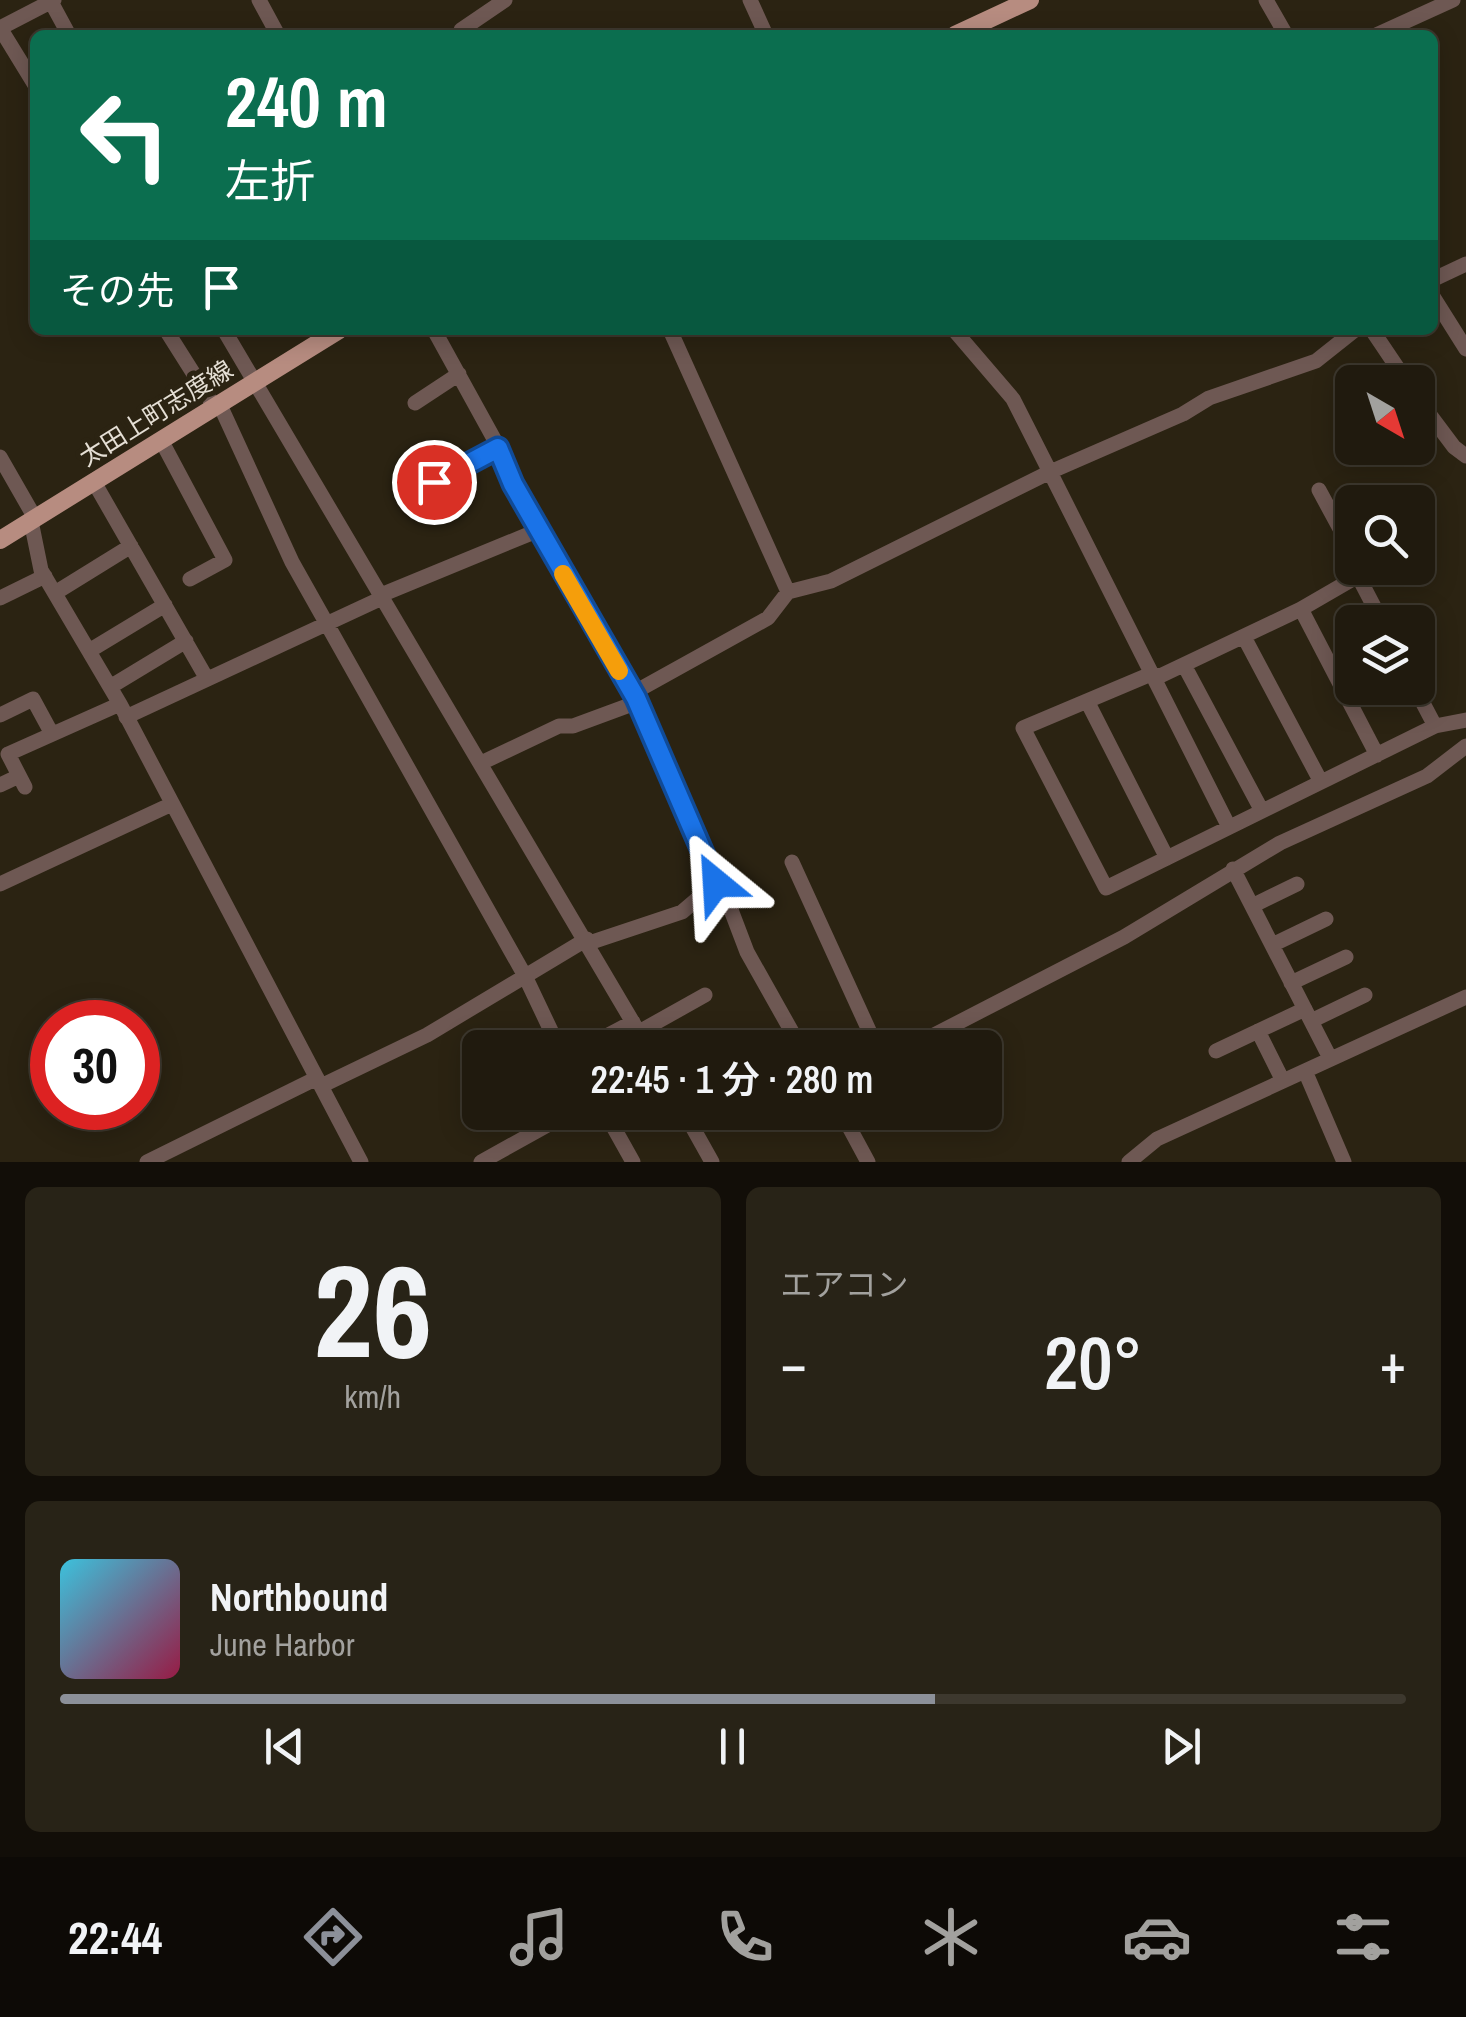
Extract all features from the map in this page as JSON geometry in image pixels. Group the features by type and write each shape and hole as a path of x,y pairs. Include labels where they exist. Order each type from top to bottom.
{"main road":[{"path":"966,30 1030,0"},
{"name":"太田上町志度線","path":"0,540 331,335"}],"street":[{"path":"30,77 0,28 52,0 67,30"},
{"path":"259,0 275,30"},
{"path":"461,30 504,0"},
{"path":"750,0 764,30"},
{"path":"1266,0 1283,30"},
{"path":"1387,30 1452,0"},
{"path":"1438,277 1466,264"},
{"path":"1438,305 1466,349"},
{"path":"169,335 216,405 292,562 418,794 525,976 551,1030"},
{"path":"227,335 638,1030"},
{"path":"146,1162 427,1035 588,941 682,912 716,883 636,698 539,530 437,335"},
{"path":"672,335 788,592"},
{"path":"958,335 1014,400 1228,827"},
{"path":"481,763 558,726 573,726 636,698 768,618 788,592 831,581 1050,472 1183,414 1209,398 1316,361 1349,335"},
{"path":"1375,335 1396,365"},
{"path":"415,404 459,374"},
{"path":"1435,422 1466,456"},
{"path":"161,440 225,560 190,579"},
{"path":"421,490 498,448"},
{"path":"0,456 33,520 34,550 45,576 123,711 360,1162"},
{"path":"94,482 207,679"},
{"path":"1319,490 1335,520"},
{"path":"0,785 22,781 8,754 52,734 207,679 382,596 539,530"},
{"path":"54,593 131,546"},
{"path":"0,598 45,576"},
{"path":"944,1030 1124,938 1280,842 1426,776 1466,746 1460,722 1435,726 1106,888 1023,728 1151,674 1160,676 1301,609 1339,585"},
{"path":"89,651 165,605"},
{"path":"1301,609 1377,755"},
{"path":"1244,637 1321,782"},
{"path":"110,687 186,641"},
{"path":"1184,665 1262,811"},
{"path":"0,714 33,699 52,734"},
{"path":"1087,701 1167,858"},
{"path":"1424,705 1435,726"},
{"path":"0,884 172,804"},
{"path":"792,862 869,1030"},
{"path":"1234,869 1330,1058"},
{"path":"720,881 746,952 791,1030"},
{"path":"1252,906 1296,884"},
{"path":"1272,944 1326,918"},
{"path":"1292,983 1346,957"},
{"path":"629,1030 706,995"},
{"path":"1216,1050 1258,1031 1364,995"},
{"path":"1130,1162 1157,1139 1466,998"},
{"path":"1258,1031 1282,1081"},
{"path":"1305,1070 1344,1162"},
{"path":"481,1162 539,1130"},
{"path":"615,1130 634,1162"},
{"path":"694,1130 712,1162"},
{"path":"851,1130 868,1162"}],"slow traffic":[{"path":"563,574 619,671"}],"route":[{"path":"434,482 498,448 513,484 636,698 703,861 716,883"}]}
